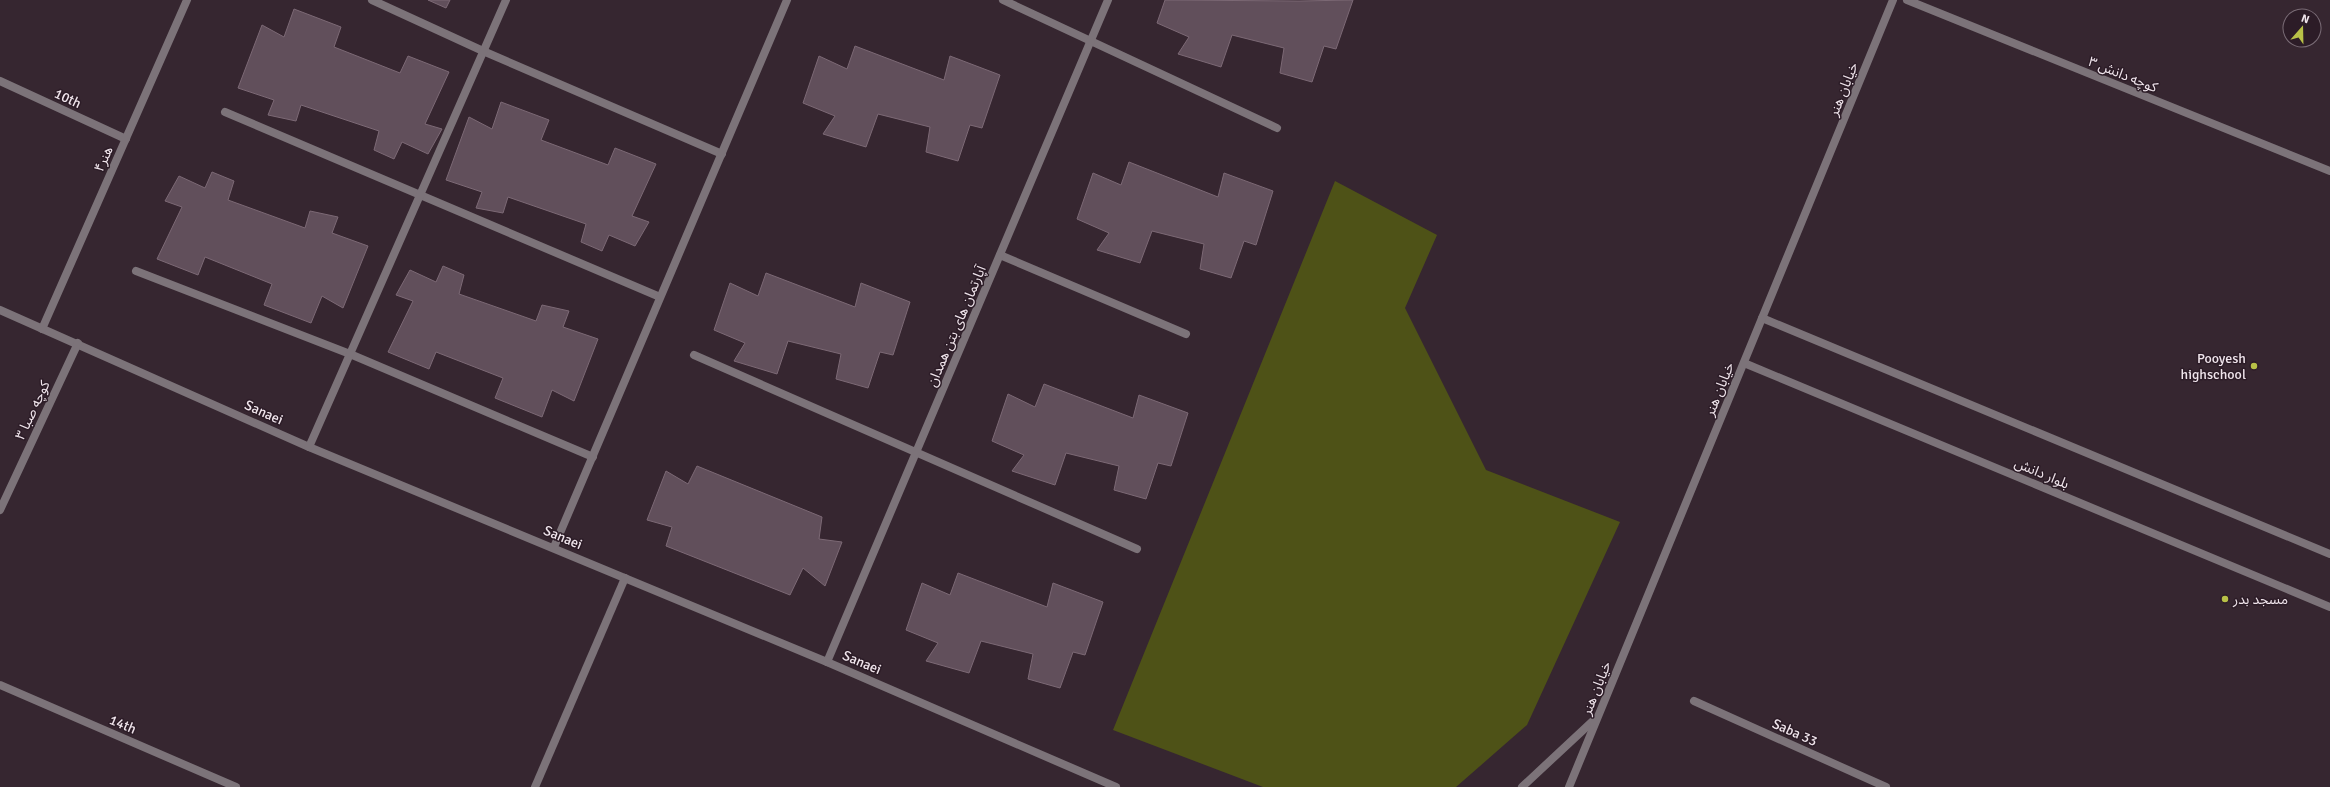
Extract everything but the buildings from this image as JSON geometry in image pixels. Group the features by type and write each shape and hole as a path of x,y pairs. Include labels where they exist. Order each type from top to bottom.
{"street":[{"name":"هنر۴","path":"42,329 187,0"},
{"path":"372,0 483,51 722,154"},
{"path":"309,446 506,0"},
{"path":"554,547 787,0"},
{"path":"1003,0 1277,128"},
{"name":"آپارتمان های بتن همدان","path":"827,662 1108,0"},
{"name":"خیابان هنر","path":"1569,787 1893,0"},
{"name":"کوچه دانش ۳","path":"1907,0 2330,171"},
{"name":"10th","path":"0,81 126,139"},
{"path":"224,112 660,297"},
{"path":"1000,255 1186,334"},
{"path":"136,271 350,354 593,457"},
{"name":"Sanaei","path":"0,310 78,343 309,446 827,662 1116,787"},
{"path":"1762,318 2330,554"},
{"name":"کوچه صبا ۳","path":"0,510 78,343"},
{"path":"694,355 1137,549"},
{"name":"بلوار دانش","path":"1744,363 2330,607"},
{"path":"535,787 625,578"},
{"name":"14th","path":"0,685 236,787"},
{"name":"Saba 33","path":"1694,701 1886,787"},
{"path":"1522,787 1597,718"}],"green space":[{"path":"1335,181 1437,235 1405,308 1486,470 1620,522 1527,725 1456,787 1263,787 1113,730"}],"place":[{"name":"Pooyesh highschool","path":"2254,366"},
{"name":"مسجد بدر","path":"2225,599"}]}
